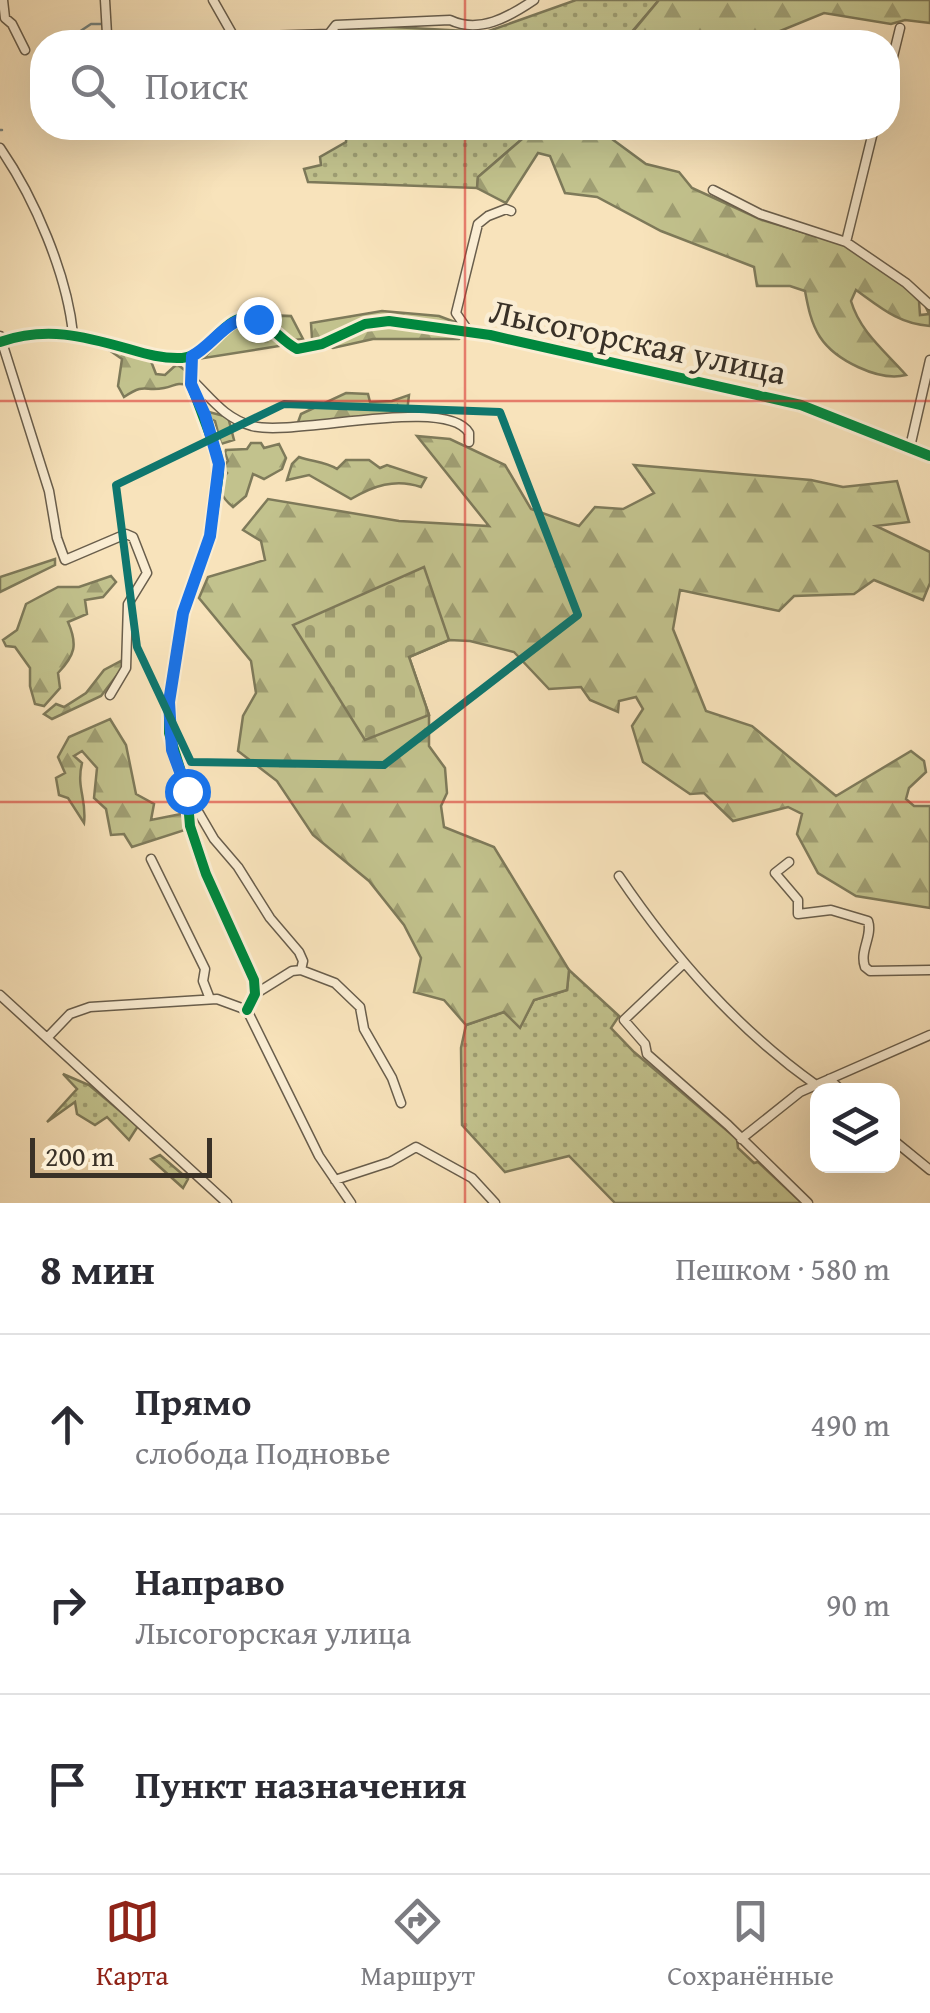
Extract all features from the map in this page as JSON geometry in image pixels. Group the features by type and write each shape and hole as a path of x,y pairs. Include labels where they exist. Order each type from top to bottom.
{"street":[{"path":"3,0 2,19 12,24 25,50"},
{"path":"105,0 107,30"},
{"path":"213,0 230,30"},
{"path":"334,30 336,25 450,20 464,26 496,21 534,0"},
{"path":"846,242 871,140"},
{"path":"0,148 36,208 68,298 73,334"},
{"path":"713,190 768,217 846,242 906,283 930,306"},
{"path":"469,332 456,313 478,224 488,216 510,211"},
{"name":"Лысогорская улица","path":"192,356 208,347 233,321 247,317 258,319 297,349 322,344 365,324 389,322 469,332 746,390 801,405 930,456"},
{"path":"110,695 126,668 128,604 147,572 133,537 126,534 65,560 49,490 1,339 38,333 73,334 158,357 192,356 192,384 219,464 210,536 183,613 169,702 172,750 187,791 214,839 299,952 301,970"},
{"path":"910,447 930,360"},
{"path":"192,384 216,408 250,425 287,429 411,416 461,424 469,433 469,442"},
{"path":"187,791 194,839 242,950 255,994"},
{"path":"152,859 205,969 203,981 210,999"},
{"path":"789,862 775,873 798,900 798,914 831,910 870,924 862,956 865,968 930,970"},
{"path":"619,876 684,964 726,1010 813,1083"},
{"path":"684,964 624,1020 644,1044 647,1054 808,1203"},
{"path":"247,1010 255,994 283,974 301,970 335,983 360,1007 364,1029 392,1078 401,1103"},
{"path":"0,995 227,1203"},
{"path":"47,1038 79,1010 210,999 234,1003 247,1010 319,1156 351,1203"},
{"path":"820,1083 930,1035"},
{"path":"829,1079 833,1083"},
{"path":"741,1139 810,1088"},
{"path":"900,1146 930,1170"},
{"path":"335,1180 390,1162 416,1147 472,1178 495,1203"}],"highlighted area":[{"path":"284,404 500,412 578,615 384,765 191,762 137,647 116,485"}],"green space":[{"path":"576,0 659,0 633,30 492,30"},
{"path":"659,0 930,0 930,23 905,20 891,24 824,13 782,30 634,30"},
{"path":"337,24 449,30 337,30"},
{"path":"521,140 478,177 477,188 308,182 304,169 321,165 320,157 346,142"},
{"path":"521,140 613,140 646,164 679,172 692,188 762,220 846,245 903,284 919,301 920,315 929,314 924,303 930,310 930,326 900,318 856,290 851,301 855,312 867,332 906,375 871,372 827,346 810,315 805,291 790,286 757,286 754,267 661,231 597,197 565,193 550,156 538,153 506,203 477,188 478,177"},
{"path":"382,311 439,316 463,325 460,328 377,319 319,340 312,339 311,323"},
{"path":"268,315 291,316 303,339 294,340 269,321"},
{"path":"250,322 285,345 204,358 234,326"},
{"path":"389,325 464,334 459,339 373,339 333,348 326,345 365,329"},
{"path":"108,346 149,356 156,374 165,375 177,364 187,372 188,385 141,389 124,397 118,386 122,359"},
{"path":"346,393 368,394 370,402 409,395 407,412 297,425 301,414"},
{"path":"205,411 228,417 234,440 221,444 215,421"},
{"path":"417,436 450,439 505,465 531,509 579,526 595,507 623,509 654,493 634,465 811,480 843,487 897,481 909,522 876,526 930,552 930,583 923,600 874,580 854,594 794,596 779,611 680,590 673,629 706,711 752,726 836,796 911,751 924,761 926,772 909,788 906,799 914,806 930,806 930,908 856,896 818,873 797,834 802,814 788,807 733,821 704,793 690,794 643,762 632,726 643,709 636,697 619,701 618,712 590,700 581,687 549,689 514,652 449,640 409,657 429,715 429,746 445,768 447,793 441,806 444,827 494,847 569,970 567,990 534,1000 520,1028 504,1012 466,1025 444,1000 414,992 421,958 404,925 369,881 313,835 277,781 238,751 243,716 256,693 251,661 199,598 208,577 265,560 261,541 243,530 268,499 399,521 489,526"},
{"path":"251,443 261,443 264,448 279,444 286,458 282,469 264,479 253,474 246,496 233,507 220,487 227,473 222,468 228,461 225,453 247,449"},
{"path":"299,457 337,469 346,460 369,460 380,468 387,465 426,478 421,487 384,485 351,499 309,475 287,480"},
{"path":"55,559 55,565 0,592 0,577"},
{"path":"424,567 449,640 409,657 429,715 365,740 293,625"},
{"path":"111,576 116,582 103,597 85,600 87,614 68,622 73,649 58,673 60,688 44,706 35,704 30,668 15,647 6,646 3,640 17,630 26,604 58,587 79,587"},
{"path":"121,661 124,666 101,696 52,719 44,714 56,704 64,707 86,693 104,670"},
{"path":"110,719 126,745 136,794 154,804 151,820 186,813 188,829 132,847 124,834 111,835 106,809 94,798 97,768 82,751 74,756 82,763 84,823 68,798 59,795 56,778 65,773 58,757 69,737"},
{"path":"569,970 619,1016 611,1028 634,1052 737,1139 738,1148 802,1203 615,1203 569,1156 505,1172 462,1125 461,1048 466,1025 504,1012 520,1027 534,1000 567,990"},
{"path":"63,1074 89,1085 138,1126 129,1140 107,1117 95,1125 77,1114 75,1102 47,1122 77,1089"},
{"path":"160,1155 188,1179 183,1188 151,1159"}],"waterway":[{"path":"82,30 91,24 103,24"}],"cycle path":[{"path":"0,342 33,335 64,335 155,356 182,358 201,350 226,327 243,318 259,320 297,349 322,344 365,324 389,321 490,335 801,405 930,456"},
{"path":"192,356 191,384 217,454 219,473 210,536 183,613 169,703 169,733 187,791 190,826 206,874 254,980 255,994 247,1010"}],"route":[{"path":"187,791 172,750 169,702 183,613 207,548 219,473 205,415 191,384 192,356 208,347 233,321 258,319"}]}
